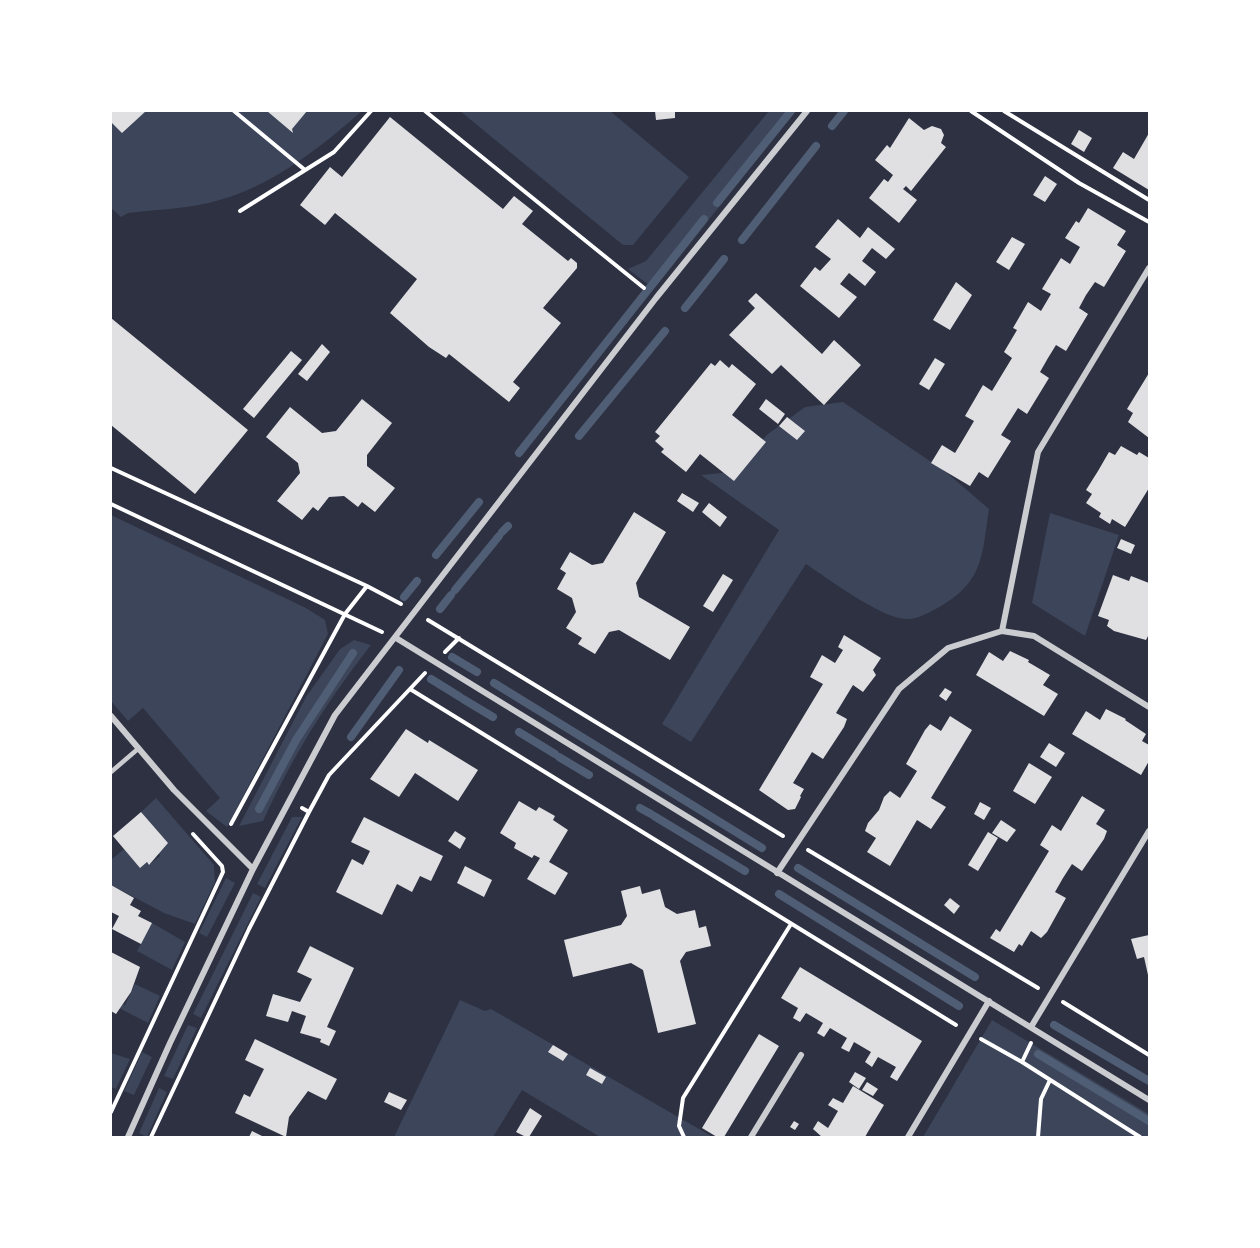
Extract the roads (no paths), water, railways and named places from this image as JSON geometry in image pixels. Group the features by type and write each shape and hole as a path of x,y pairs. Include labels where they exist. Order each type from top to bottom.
{"street":[{"path":"128,1137 253,869 335,715 656,298 807,111"},
{"path":"1002,631 1038,452 1149,268"},
{"path":"777,873 855,752 899,689 948,648 1002,631 1034,636 1149,707"},
{"path":"396,638 1149,1100"},
{"path":"111,716 174,790 222,841 253,869"},
{"path":"1031,1027 1149,831"},
{"path":"908,1137 989,1001"},
{"path":"751,1137 801,1055"}],"lane":[{"path":"111,772 139,748"}],"waterway":[{"path":"717,203 791,111"},
{"path":"832,126 844,111"},
{"path":"742,240 816,146"},
{"path":"519,453 704,219"},
{"path":"685,308 724,259"},
{"path":"579,436 665,331"},
{"path":"436,555 479,502"},
{"path":"502,532 508,526"},
{"path":"455,590 499,536"},
{"path":"404,597 417,581"},
{"path":"440,609 451,595"},
{"path":"259,809 296,740 353,653"},
{"path":"452,657 477,672"},
{"path":"351,737 399,670"},
{"path":"431,679 460,697"},
{"path":"494,683 762,848"},
{"path":"463,699 493,717"},
{"path":"519,732 555,754"},
{"path":"559,757 589,775"},
{"path":"640,808 651,814"},
{"path":"654,816 745,871"},
{"path":"798,868 975,977"},
{"path":"779,894 959,1006"},
{"path":"1054,1025 1149,1081"},
{"path":"1038,1054 1149,1121"}]}
